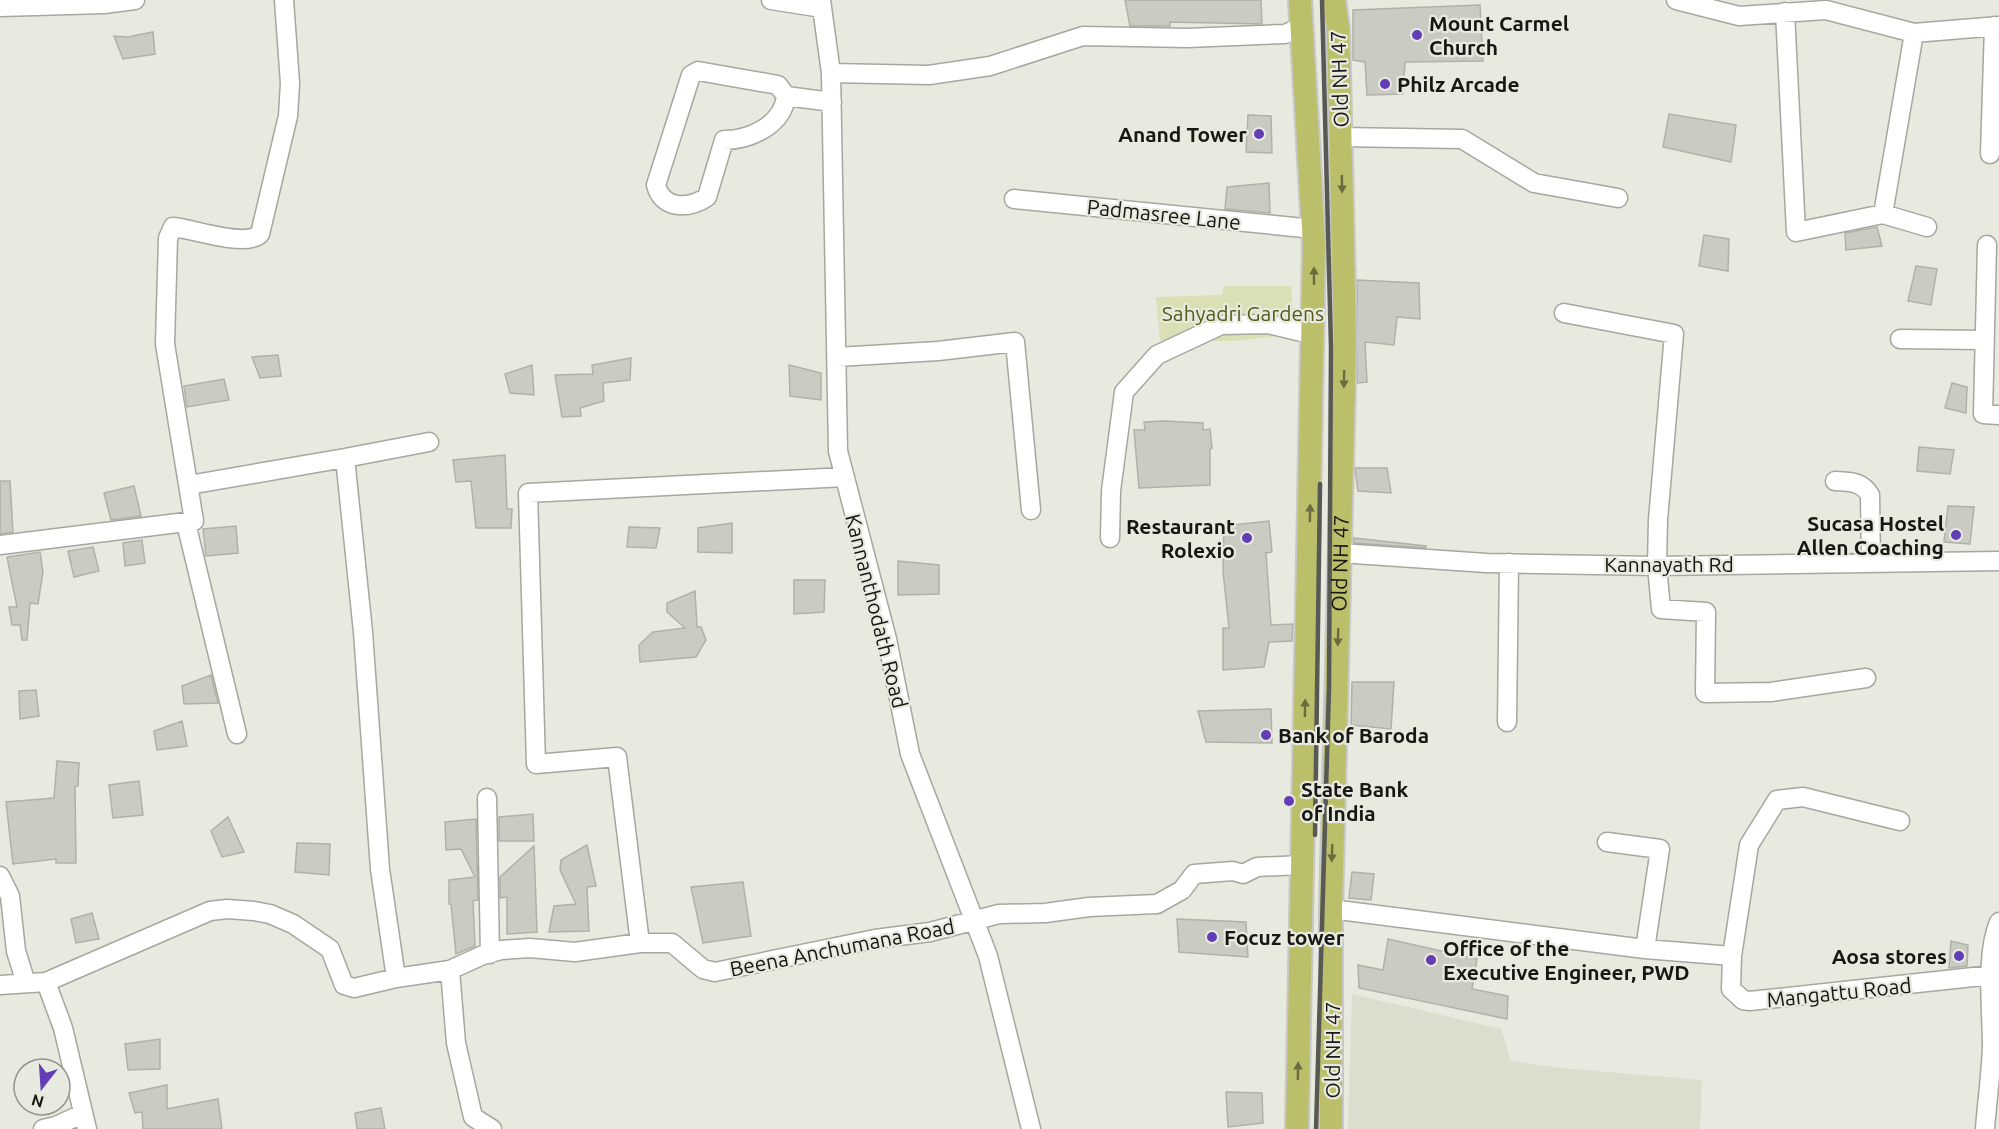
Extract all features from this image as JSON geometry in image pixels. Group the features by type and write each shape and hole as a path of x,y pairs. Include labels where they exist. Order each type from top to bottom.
{"main road":[{"name":"Old NH 47","path":"1298,1119 1314,335 1314,238 1300,0"},
{"name":"Old NH 47","path":"1332,1119 1330,909 1345,340 1338,28 1334,0"},
{"path":"1314,238 1343,247"},
{"path":"1298,1119 1332,1119"}],"street":[{"path":"0,7 135,0"},
{"path":"0,545 194,521 165,344 168,238 173,227 237,239 250,240 260,234 288,116 290,65 284,0"},
{"path":"771,0 821,4"},
{"path":"1684,1 1739,16 1826,10 1914,33 1996,26 1990,154"},
{"name":"Kannanthodath Road","path":"821,4 831,73 838,451 887,639 910,754 987,956 1031,1129"},
{"path":"1785,12 1796,232 1883,214 1927,227"},
{"path":"831,73 929,75 990,66 1083,36 1187,38 1285,34 1301,27"},
{"path":"1883,214 1914,33"},
{"path":"786,96 785,108 779,117 742,140 723,140 707,197 696,205 682,206 665,202 658,196 656,185 691,75 698,71 778,85 786,96 832,102"},
{"path":"1341,137 1462,139 1534,183 1617,198"},
{"name":"Padmasree Lane","path":"1014,199 1314,238"},
{"path":"1987,245 1983,414 1999,416"},
{"path":"1564,313 1674,334 1658,520 1657,566 1661,609 1706,612 1705,693 1771,693 1866,678"},
{"path":"1110,538 1111,491 1124,392 1157,355 1221,325 1268,324 1314,335"},
{"path":"1900,339 1983,340"},
{"path":"837,357 938,351 1015,342 1031,510"},
{"path":"189,484 429,442"},
{"path":"345,458 363,632 380,869 396,978"},
{"path":"640,943 617,757 536,764 528,493 845,477"},
{"path":"1835,481 1857,482 1864,486 1870,495 1871,563"},
{"path":"186,523 237,734"},
{"name":"Kannayath Rd","path":"1340,553 1509,563 1657,566 1999,561"},
{"path":"1507,722 1509,563"},
{"path":"1330,909 1645,949 1732,956 1749,845 1777,800 1803,797 1900,821"},
{"path":"487,798 490,954"},
{"path":"1607,842 1660,849 1645,949"},
{"name":"Beena Anchumana Road","path":"0,985 46,982 210,911 227,909 270,914 313,936 330,949 344,985 354,988 396,978 450,970 490,954 530,948 583,951 640,943 672,943 704,969 715,972 974,921 999,914 1044,914 1089,907 1157,904 1182,890 1194,874 1233,871 1243,874 1257,867 1302,865"},
{"path":"0,876 10,896 16,951 26,983"},
{"path":"1985,1129 1996,1033 1992,975 1998,928"},
{"name":"Mangattu Road","path":"1732,956 1731,989 1743,1000 1750,1002 1992,975"},
{"path":"450,970 456,1043 473,1117 492,1129"},
{"path":"43,1129 84,1122 63,1028 46,982"}],"shaded area":[{"path":"1352,994 1501,1029 1511,1061 1561,1068 1702,1080 1700,1129 1348,1129"}],"green space":[{"name":"Sahyadri Gardens","path":"1224,286 1291,286 1295,334 1234,341 1160,340 1156,297 1222,295"}],"building":[{"path":"1125,0 1261,0 1262,24 1170,22 1170,26 1130,26"},
{"name":"Mount Carmel Church","path":"1480,5 1483,61 1405,62 1403,94 1367,95 1365,62 1353,60 1353,10"},
{"path":"153,32 155,54 123,59 114,36 128,37"},
{"path":"1669,114 1736,125 1731,162 1663,147"},
{"name":"Anand Tower","path":"1248,115 1271,116 1272,153 1246,152"},
{"path":"1269,183 1270,213 1225,209 1227,187"},
{"path":"1877,227 1882,246 1846,250 1845,233"},
{"path":"1704,235 1729,239 1728,271 1699,266"},
{"path":"1916,266 1937,269 1931,305 1908,301"},
{"path":"1357,280 1419,283 1420,319 1397,317 1394,345 1365,342 1367,382 1357,383"},
{"path":"278,355 281,376 260,378 252,357"},
{"path":"631,358 630,380 603,383 604,401 580,408 581,416 562,417 555,375 593,374 592,365"},
{"path":"532,365 534,395 510,393 505,374"},
{"path":"789,365 821,373 821,400 790,396"},
{"path":"224,379 229,400 187,407 184,386"},
{"path":"1952,383 1967,387 1966,413 1945,408"},
{"path":"1144,422 1203,423 1203,430 1210,429 1212,448 1210,449 1210,485 1139,488 1134,430 1145,430"},
{"path":"1919,447 1954,450 1950,474 1917,471"},
{"path":"505,455 507,509 512,509 511,528 476,528 471,481 456,482 453,460"},
{"path":"1355,468 1387,468 1391,493 1358,491"},
{"path":"0,481 10,481 13,532 0,534"},
{"path":"134,486 141,516 111,520 104,493"},
{"path":"1948,506 1974,507 1970,544 1944,542"},
{"path":"1269,521 1272,552 1266,553 1271,625 1293,624 1292,641 1269,642 1264,667 1223,670 1223,628 1229,628 1223,571 1224,526"},
{"path":"732,523 732,553 698,552 698,528"},
{"path":"236,526 238,553 206,556 203,529"},
{"path":"629,527 660,528 656,548 627,547"},
{"path":"1354,538 1426,546 1426,548 1354,543"},
{"path":"142,540 145,563 125,566 123,543"},
{"path":"93,547 99,571 74,577 68,551"},
{"path":"40,552 43,572 38,604 30,603 27,640 22,640 20,625 12,625 9,607 17,607 7,557"},
{"path":"898,561 939,565 939,594 898,595"},
{"path":"794,580 825,580 824,612 794,614"},
{"path":"695,591 697,627 701,627 706,640 696,657 640,662 639,645 653,632 685,628 667,612 667,603"},
{"path":"211,675 218,703 184,704 182,686"},
{"path":"1352,682 1394,682 1391,729 1351,725"},
{"path":"36,690 39,716 20,719 19,691"},
{"path":"1271,709 1272,743 1206,742 1198,711"},
{"path":"182,721 187,746 157,750 154,731"},
{"path":"57,761 79,763 78,786 75,786 76,863 56,863 56,859 13,864 6,802 54,798"},
{"path":"139,781 143,815 113,818 109,785"},
{"path":"533,814 534,841 499,841 499,817"},
{"path":"228,817 244,852 222,857 211,831"},
{"path":"476,819 478,900 473,901 475,946 456,954 451,904 449,904 449,880 475,877 461,849 446,850 445,822"},
{"path":"297,843 330,844 329,875 295,872"},
{"path":"587,845 596,886 587,887 589,931 549,932 554,906 576,904 560,870 561,860"},
{"path":"534,846 537,932 507,934 507,897 500,898 500,877"},
{"path":"1352,872 1374,874 1371,900 1349,898"},
{"path":"743,882 751,936 703,943 691,887"},
{"path":"92,913 99,939 76,943 71,919"},
{"name":"Focuz tower","path":"1177,919 1246,922 1248,957 1179,952"},
{"path":"1388,939 1477,959 1472,989 1508,996 1507,1019 1359,988 1358,965 1383,970"},
{"name":"Aosa stores","path":"1951,941 1968,945 1967,966 1949,968"},
{"path":"160,1039 160,1069 128,1070 125,1044"},
{"path":"167,1085 167,1109 218,1099 222,1129 143,1129 142,1112 135,1113 129,1093"},
{"path":"1226,1092 1262,1093 1263,1123 1228,1127"},
{"path":"381,1108 385,1129 357,1129 355,1113"}],"railway":[{"path":"1316,1129 1329,688 1331,347 1322,0"},
{"path":"1315,835 1320,484"}],"place":[{"name":"Mount Carmel Church","path":"1417,35"},
{"name":"Philz Arcade","path":"1385,84"},
{"name":"Anand Tower","path":"1259,134"},
{"name":"Sucasa Hostel Allen Coaching","path":"1956,535"},
{"name":"Restaurant Rolexio","path":"1247,538"},
{"name":"Bank of Baroda","path":"1266,735"},
{"name":"State Bank of India","path":"1289,801"},
{"name":"Focuz tower","path":"1212,937"},
{"name":"Aosa stores","path":"1959,956"},
{"name":"Office of the Executive Engineer, PWD","path":"1431,960"}]}
